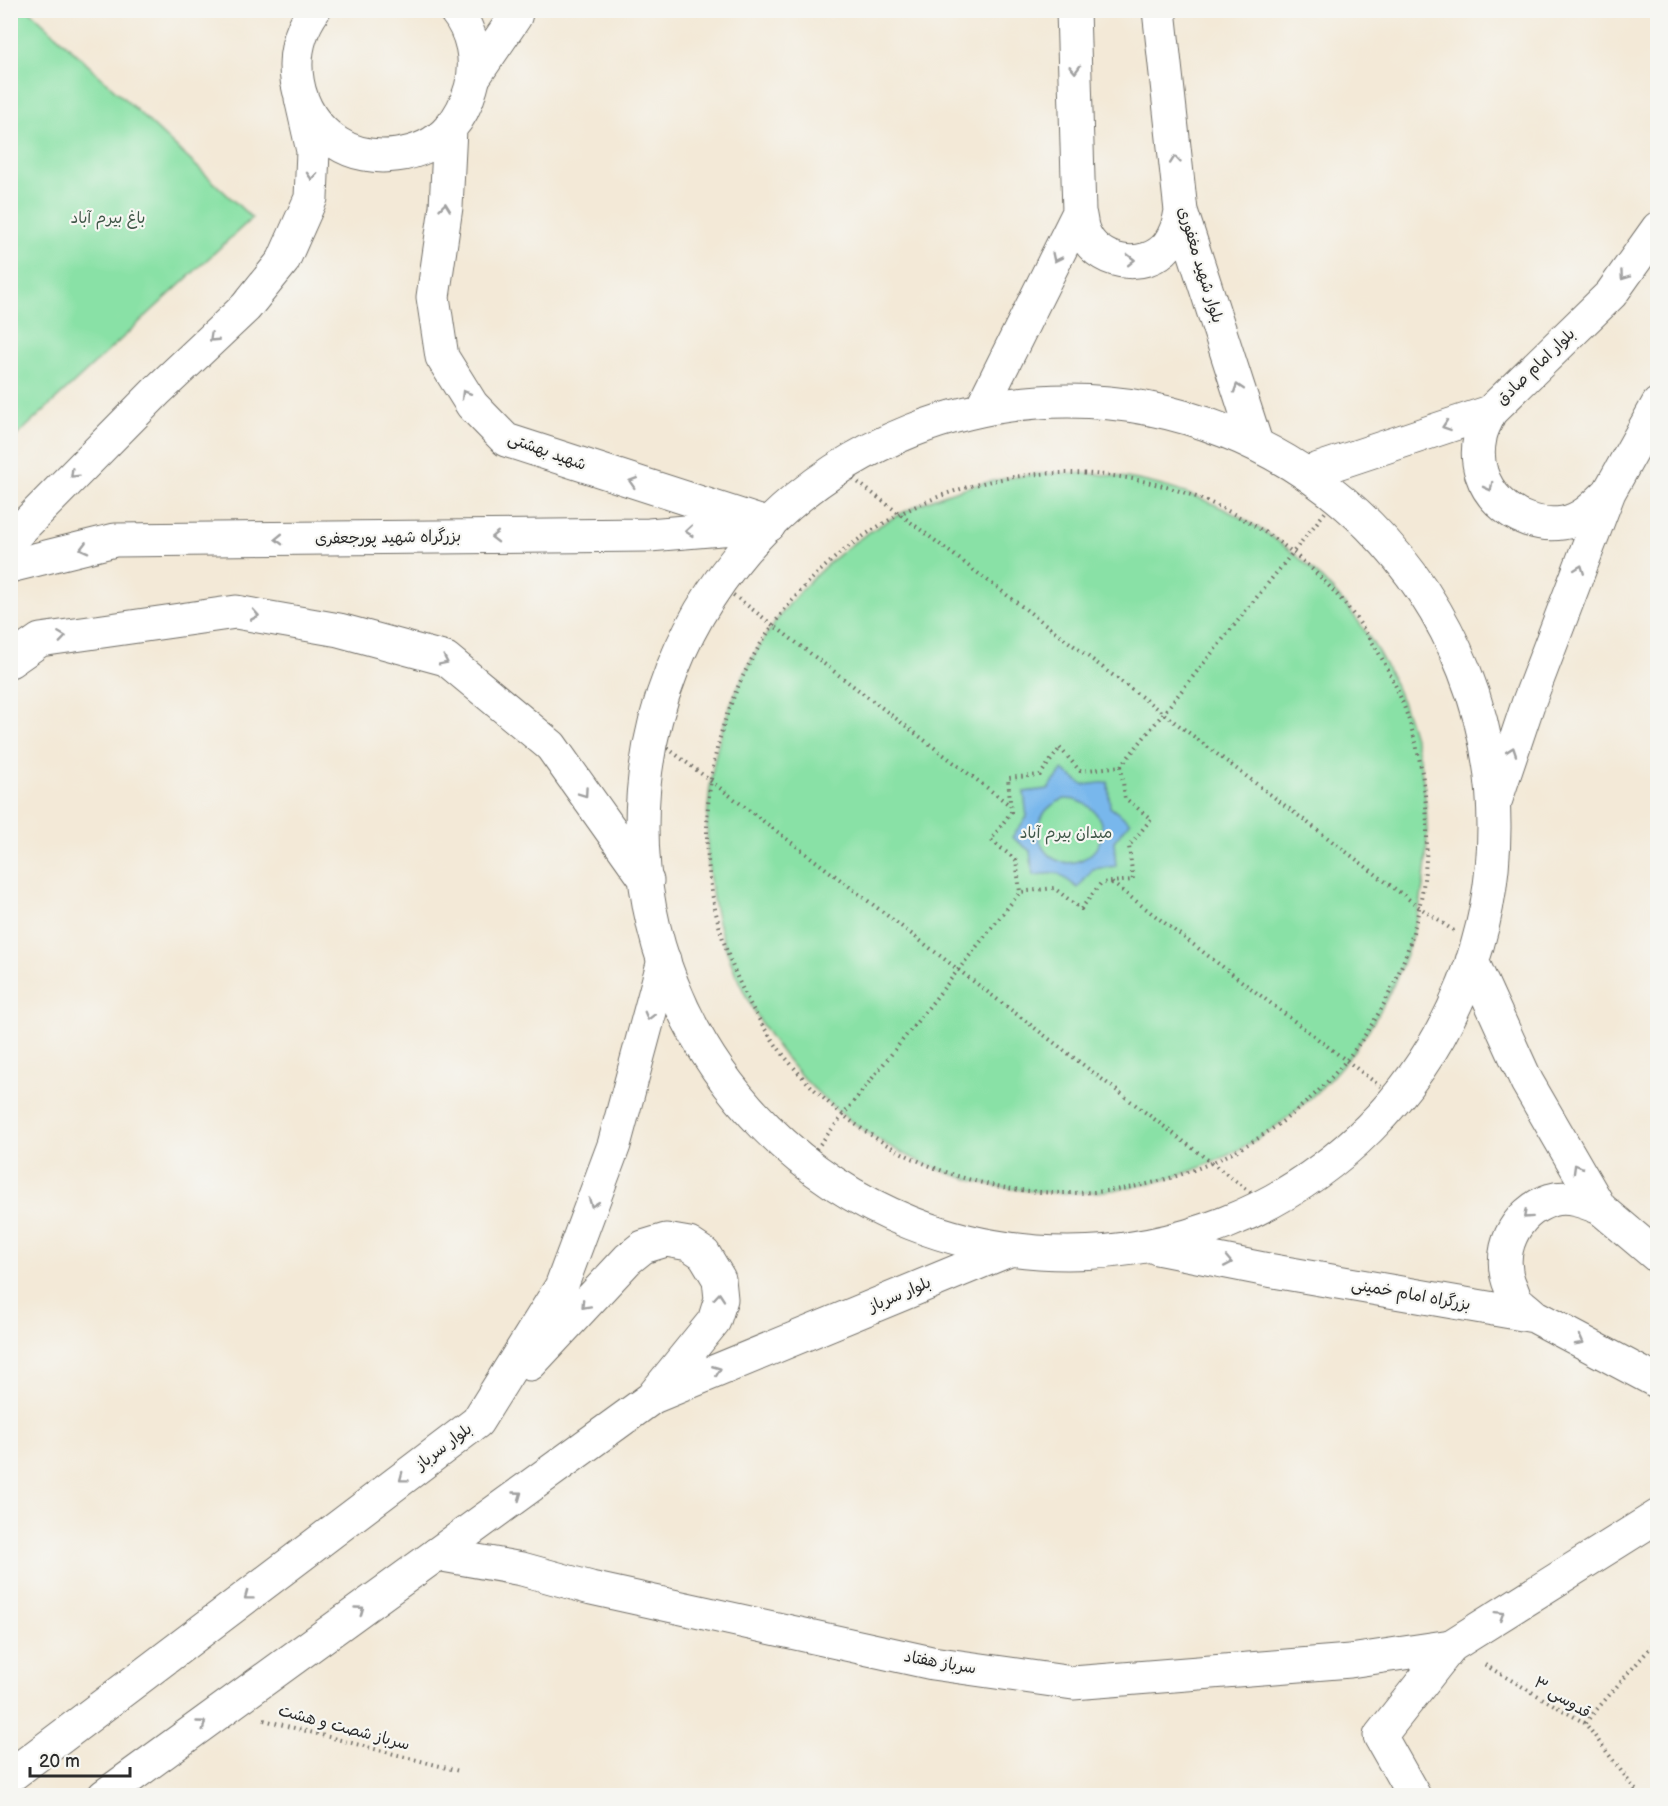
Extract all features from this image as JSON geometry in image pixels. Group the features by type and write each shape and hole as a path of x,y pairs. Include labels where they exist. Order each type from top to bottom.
{"main road":[{"path":"301,98 315,124 339,144 366,154 396,156 425,147 450,129 466,105 474,77 473,48 463,20 455,10"},
{"path":"474,77 515,17 517,10"},
{"path":"1073,10 1079,212 1083,231 1095,248 1112,259 1131,262 1150,258 1167,247 1177,230 1181,211"},
{"name":"بلوار شهید مغفوری","path":"1159,10 1181,211 1256,443"},
{"path":"10,540 158,390 246,307 283,261 311,198 313,151 295,68 299,39 313,11"},
{"name":"شهید بهشتی","path":"450,129 446,207 433,297 442,357 472,405 506,440 769,525"},
{"path":"981,409 1079,212"},
{"name":"بلوار امام صادق","path":"1307,473 1490,412 1611,294 1658,228"},
{"path":"1044,400 1107,402 1170,412 1256,443 1307,473 1338,496 1389,545 1431,604 1463,668 1484,736 1493,807 1493,854 1487,901 1474,954 1452,1010 1427,1056 1397,1099 1358,1140 1323,1168 1267,1204 1210,1230 1150,1246 1079,1254 1009,1250 939,1234 869,1205 805,1163 759,1121 720,1072 688,1018 664,960 646,881 644,809 653,737 668,684 690,632 719,584 742,554 769,525 802,494 839,468 884,442 932,423 981,409 1044,400"},
{"path":"1493,807 1528,704 1609,492 1658,404"},
{"path":"1490,412 1479,438 1479,466 1490,492 1509,512 1536,523 1564,523 1589,512 1609,492"},
{"name":"بزرگراه شهید پورجعفری","path":"10,566 115,540 649,535 769,525"},
{"path":"10,661 40,640 236,612 339,630 446,659 551,746 646,881"},
{"path":"1474,954 1527,1082 1600,1208"},
{"name":"بلوار سرباز","path":"10,1776 477,1422 561,1287 614,1145 664,960"},
{"path":"1534,1316 1516,1299 1505,1276 1505,1252 1513,1228 1530,1210 1553,1200 1578,1199 1600,1208 1658,1257"},
{"path":"477,1422 628,1259 644,1247 666,1240 689,1244 704,1254 719,1279 721,1299 714,1321 653,1397"},
{"name":"بزرگراه امام خمینی","path":"1150,1246 1268,1270 1534,1316 1658,1382"},
{"name":"بلوار سرباز","path":"104,1796 653,1397 1009,1250"},
{"path":"1414,1796 1380,1736 1451,1646 1658,1516"},
{"name":"سرباز هفتاد","path":"438,1554 522,1569 602,1591 932,1663 1073,1683 1350,1661 1451,1646"}],"path":[{"path":"839,468 1419,906 1474,954"},
{"path":"1087,472 1123,476 1191,493 1254,524 1293,551 1335,592 1357,620 1377,650 1393,681 1416,748 1426,818 1426,853 1419,906 1404,957 1391,990 1346,1060 1306,1103 1249,1144 1214,1163 1162,1181 1116,1191 1058,1194 1011,1190 954,1176 910,1159 875,1140 843,1116 805,1082 776,1047 740,986 717,918 710,884 707,813 718,743 742,676 772,625 798,592 854,541 900,513 948,492 982,482 1040,473 1087,472"},
{"path":"805,1163 1020,892 1016,860 991,840 1011,812 1008,778 1040,775 1060,748 1080,771 1121,766 1338,496"},
{"path":"719,584 1011,806"},
{"path":"653,737 1267,1204"},
{"path":"1020,892 1054,888 1081,909 1101,883 1133,880 1130,846 1151,819 1125,798 1121,766"},
{"path":"1112,882 1397,1099"},
{"path":"1585,1723 1658,1639"},
{"name":"قدوسی ۳","path":"1451,1646 1585,1723 1640,1796"},
{"name":"سرباز شصت و هشت","path":"223,1709 459,1770"}],"green space":[{"name":"باغ بیرم آباد","path":"29,10 252,218 11,441 10,11"},
{"name":"میدان بیرم آباد","path":"1067,473 1102,474 1137,479 1205,500 1267,533 1296,554 1322,578 1346,604 1367,633 1400,695 1421,763 1426,798 1426,868 1421,903 1400,971 1367,1033 1346,1062 1322,1088 1296,1112 1267,1133 1205,1166 1137,1187 1102,1192 1067,1193 1032,1192 997,1187 929,1166 867,1133 838,1112 812,1088 788,1062 767,1033 734,971 713,903 708,868 707,833 708,798 713,763 734,695 767,633 788,604 812,578 838,554 867,533 929,500 997,479 1032,474"}],"water":[{"path":"1063,770 1083,785 1108,782 1110,807 1130,822 1114,841 1116,866 1093,869 1078,888 1058,873 1033,875 1030,851 1012,837 1027,817 1024,792 1048,789","holes":["1065,799 1082,802 1095,812 1102,827 1101,836 1093,852 1081,860 1067,863 1055,859 1046,851 1040,841 1039,829 1042,817 1051,806"]}]}
